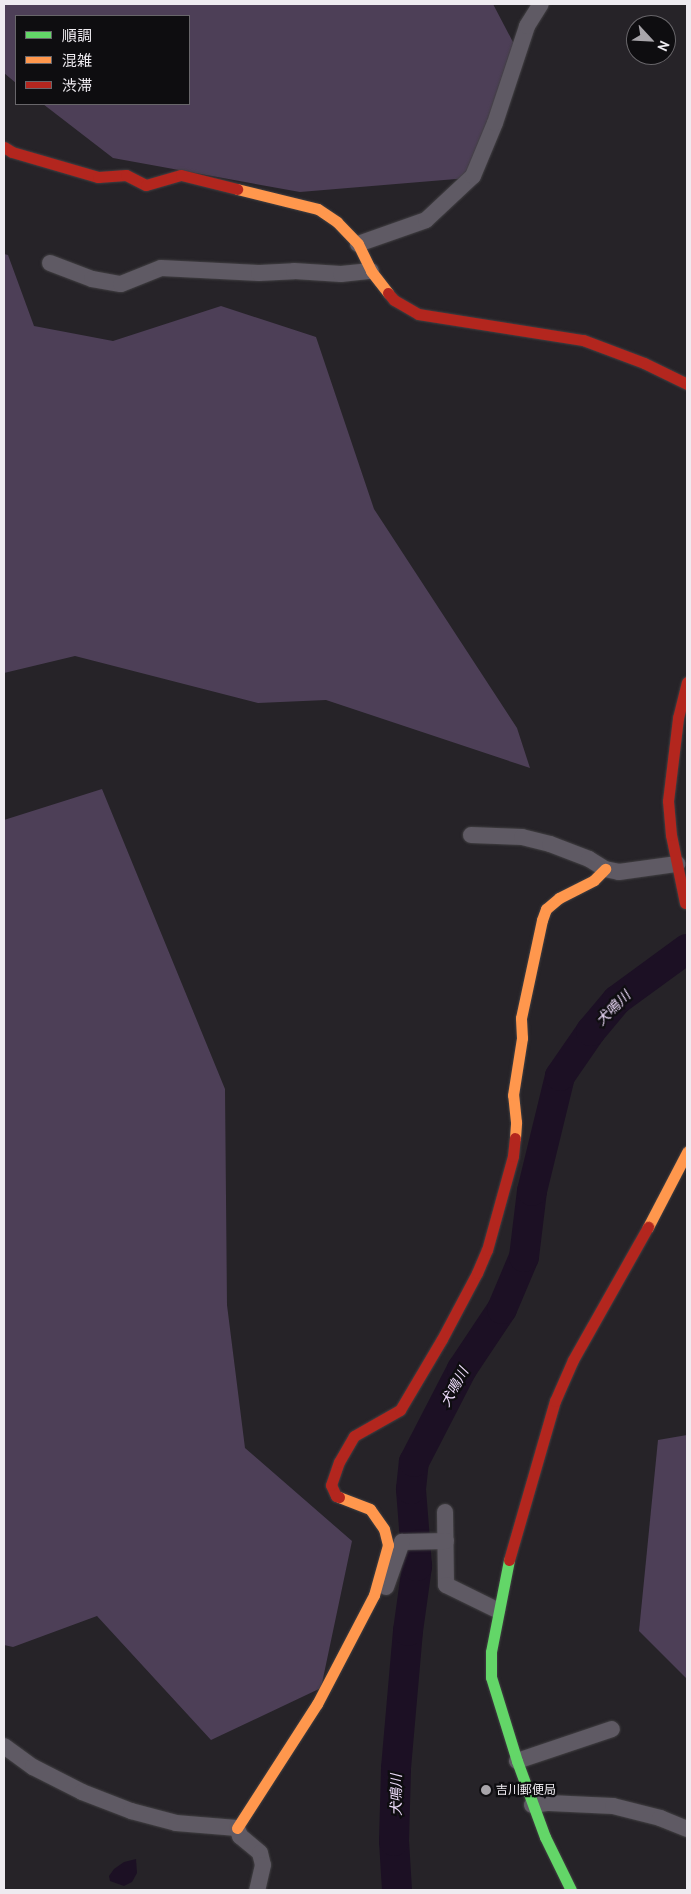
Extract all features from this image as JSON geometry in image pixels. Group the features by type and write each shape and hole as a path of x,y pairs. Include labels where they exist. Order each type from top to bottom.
{"street":[{"path":"358,244 426,220 473,176 495,123 527,26 541,4"},
{"path":"4,147 12,152 98,177 126,175 146,185 181,175 318,208 337,222 358,244 371,272 394,300 418,314 582,340 644,363 687,384"},
{"path":"50,263 92,279 120,284 161,268 259,273 294,271 341,274 371,272"},
{"path":"686,908 671,835 668,800 678,718 687,682"},
{"path":"471,835 522,837 558,847 589,859 605,869 619,872 677,864"},
{"path":"236,1828 317,1704 374,1595 388,1545 384,1529 370,1509 336,1496 331,1485 339,1462 354,1436 400,1410 405,1403 418,1377 442,1340 477,1273 487,1250 513,1156 516,1122 513,1094 522,1038 521,1018 542,920 546,909 559,898 594,880 605,869"},
{"path":"571,1890 545,1838 532,1805 491,1677 491,1652 497,1610 507,1568 555,1401 573,1360 665,1197 687,1152"},
{"path":"445,1512 446,1585 497,1610"},
{"path":"380,1523 389,1526 402,1542"},
{"path":"402,1542 446,1541"},
{"path":"374,1595 384,1591 402,1542"},
{"path":"517,1761 612,1729"},
{"path":"4,1746 33,1767 74,1788 131,1811 176,1822 236,1828"},
{"path":"532,1805 549,1803 613,1806 660,1818 687,1829"},
{"path":"236,1828 240,1836 260,1853 263,1865 257,1890"}],"shaded area":[{"path":"4,4 493,4 514,44 468,178 300,192 113,158 44,105 190,105 190,15 15,15 15,82 4,73"},
{"path":"4,254 8,255 34,326 113,341 221,306 316,337 374,509 517,728 530,768 326,700 258,703 75,656 4,673"},
{"path":"102,789 225,1089 227,1305 245,1448 352,1541 321,1688 211,1740 97,1616 13,1647 4,1645 4,820"},
{"path":"687,1435 687,1679 639,1631 658,1440"},
{"path":"136,1859 137,1873 132,1882 124,1886 110,1881 109,1876 114,1869 124,1862"}],"waterway":[{"name":"犬鳴川","path":"397,1890 394,1841 396,1768 408,1631 417,1566 411,1489 414,1462 462,1369 502,1309 524,1257 532,1191 560,1076 591,1031 617,1000 687,949"}],"traffic: fast":[{"path":"509,1560 491,1652 491,1677 517,1761 545,1837 571,1890"}],"traffic: slow":[{"path":"237,189 318,209 337,222 358,244 371,271 388,293"},
{"path":"515,1138 516,1122 513,1095 522,1038 521,1018 542,920 546,909 559,898 594,880 605,869"},
{"path":"648,1227 687,1152"},
{"path":"237,1828 317,1704 374,1595 388,1545 384,1529 370,1509 339,1497"}],"traffic: jam":[{"path":"4,147 12,152 98,177 126,175 146,185 181,175 237,189"},
{"path":"388,293 394,300 418,314 583,340 644,363 687,384"},
{"path":"685,903 671,835 668,801 678,718 687,682"},
{"path":"339,1497 336,1496 331,1485 339,1462 354,1436 400,1410 442,1339 477,1273 487,1250 513,1156 515,1138"},
{"path":"509,1560 555,1401 573,1360 648,1227"}],"place":[{"name":"吉川郵便局","path":"486,1790"}]}
